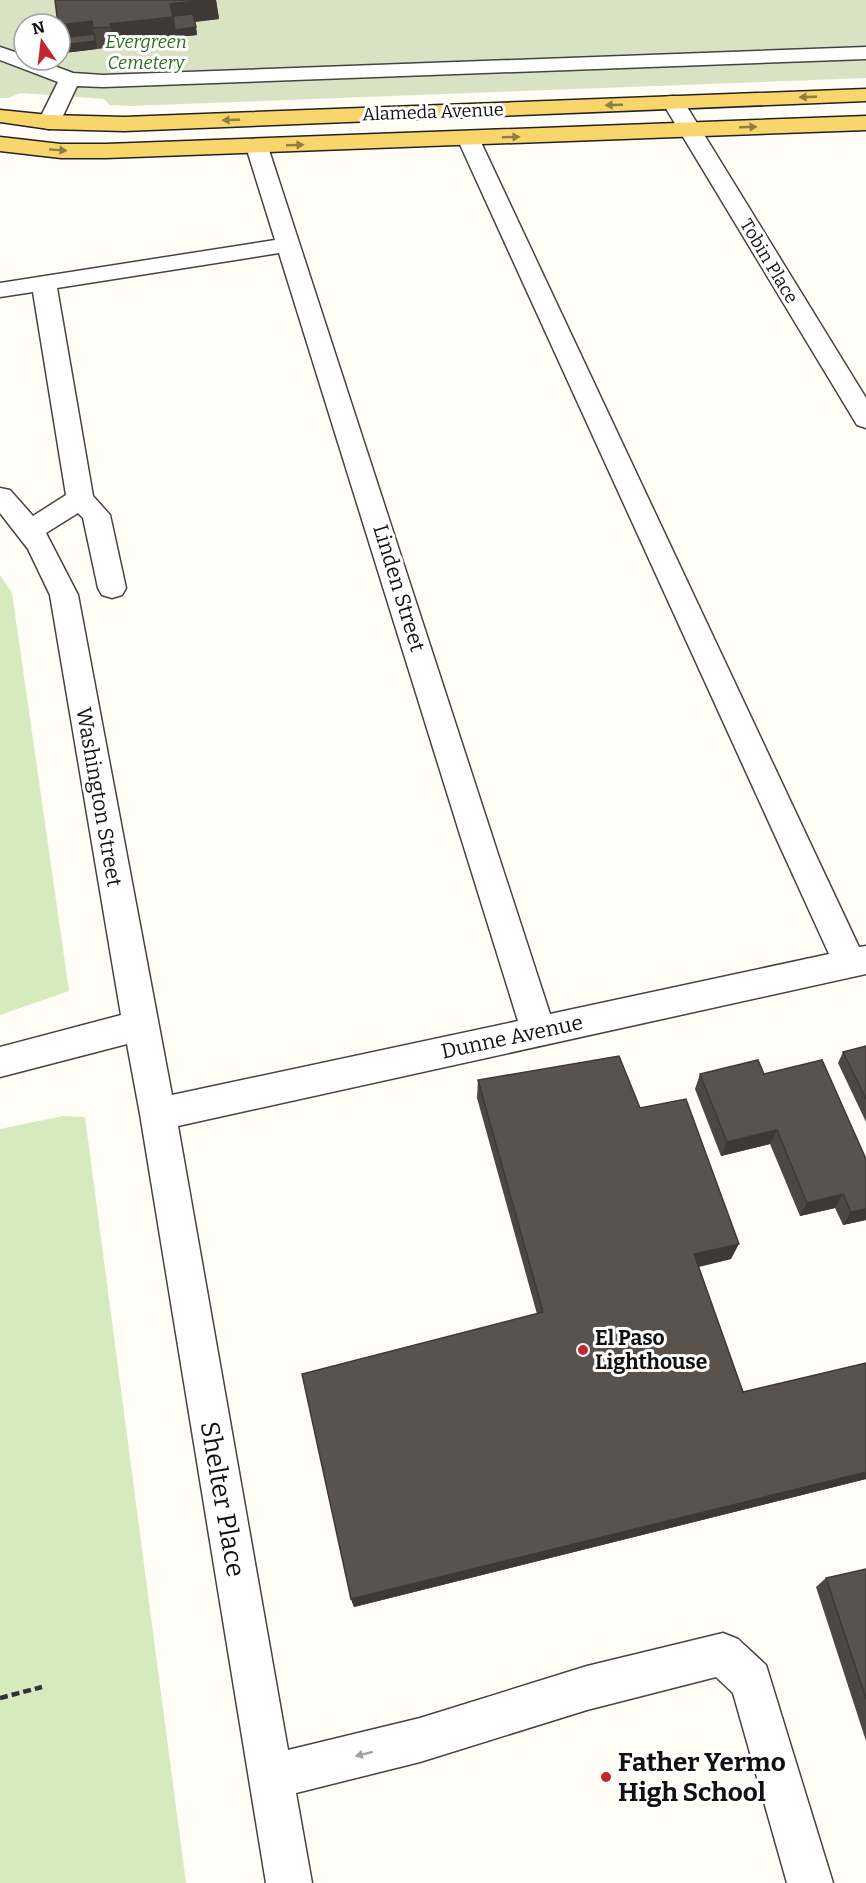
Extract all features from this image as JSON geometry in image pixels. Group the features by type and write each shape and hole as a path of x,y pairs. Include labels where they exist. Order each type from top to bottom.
{"main road":[{"name":"Alameda Avenue","path":"0,116 49,122 124,124 866,95"},
{"name":"Alameda Avenue","path":"0,144 61,151 95,151 257,147 866,123"}],"street":[{"path":"0,53 70,79 103,81 866,52"},
{"path":"49,122 70,79"},
{"name":"Tobin Place","path":"673,102 866,419"},
{"path":"468,138 858,962"},
{"name":"Linden Street","path":"257,147 538,1031"},
{"path":"0,290 287,245"},
{"path":"44,283 80,499 96,515 112,588"},
{"name":"Washington Street","path":"0,497 20,516 48,557 64,595 140,1025 158,1114"},
{"path":"30,530 80,499"},
{"name":"Dunne Avenue","path":"158,1114 858,962"},
{"path":"0,1062 140,1025"},
{"name":"Shelter Place","path":"158,1114 289,1883"},
{"path":"271,1777 420,1740 587,1689 723,1654 751,1680 810,1883"}],"path":[{"path":"0,1698 42,1687"}],"green space":[{"name":"Evergreen Cemetery","path":"0,0 866,0 866,78 130,106 110,105 104,99 21,93 8,98 0,98"},
{"path":"0,575 12,593 69,991 0,1015"},
{"path":"63,1116 85,1117 186,1883 0,1883 0,1129"}],"building":[{"path":"55,0 206,0 170,4 173,17 110,24 111,27 93,28 92,21 72,24 72,12 56,12"},
{"path":"193,14 196,27 175,30 173,16"},
{"path":"94,34 95,41 72,44 72,37"},
{"path":"866,1046 866,1099 843,1052"},
{"name":"El Paso Lighthouse","path":"619,1056 640,1108 686,1099 739,1244 694,1254 743,1392 866,1363 866,1472 351,1599 302,1374 543,1312 478,1080"},
{"path":"758,1060 764,1074 822,1060 866,1159 866,1209 851,1212 843,1194 807,1203 777,1130 727,1142 700,1074"},
{"path":"866,1569 866,1699 826,1578"}],"place":[{"name":"El Paso Lighthouse","path":"583,1350"},
{"name":"Father Yermo High School","path":"606,1777"}]}
